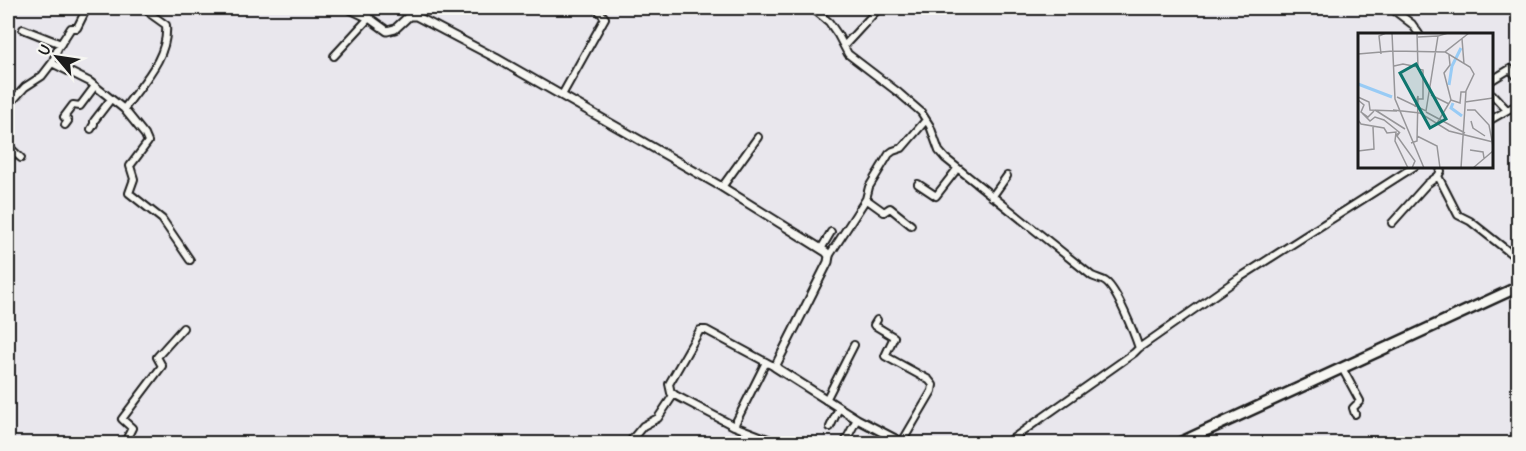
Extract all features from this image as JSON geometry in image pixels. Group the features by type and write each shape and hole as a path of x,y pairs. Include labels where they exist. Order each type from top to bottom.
{"main road":[{"path":"1177,444 1518,287"}],"street":[{"path":"8,106 25,87 42,76 52,63 71,28 77,28 87,8"},
{"path":"124,109 164,49 166,25 146,8"},
{"path":"348,8 369,18 384,30 390,31 395,30 409,16 416,16 562,95 722,187 821,249 828,256"},
{"path":"562,95 605,18 599,11 601,8"},
{"path":"812,8 829,22 848,54 899,93 926,120 939,151 957,169 1092,276 1106,282 1113,290 1139,348"},
{"path":"844,46 879,8"},
{"path":"1391,8 1412,24 1418,33"},
{"path":"334,56 369,18"},
{"path":"23,29 61,44"},
{"path":"52,63 95,86 124,109 145,135 148,142 130,166 134,179 129,193 162,219 190,260"},
{"path":"1493,79 1510,69 1518,78"},
{"path":"65,125 68,121 64,117 73,105 80,106 95,86"},
{"path":"1493,96 1507,110"},
{"path":"91,129 94,121 111,99"},
{"path":"1493,118 1518,104"},
{"path":"775,367 816,289 828,256 867,199 869,187 890,154 902,148 926,120"},
{"path":"722,187 758,137"},
{"path":"8,146 21,158"},
{"path":"1005,444 1239,278 1412,168"},
{"path":"1392,223 1438,176 1441,171 1440,168"},
{"path":"918,184 936,196 957,169"},
{"path":"992,197 1007,176"},
{"path":"1438,176 1458,215 1470,221 1518,259"},
{"path":"867,199 884,212 889,208 911,225"},
{"path":"821,249 831,232"},
{"path":"781,444 734,426 671,393 669,384 700,330 706,330 766,362 857,419 904,443 933,385 929,380 885,356 894,337 875,326 876,320"},
{"path":"124,444 132,430 122,418 162,366 157,357 183,328"},
{"path":"826,400 854,345"},
{"path":"734,426 766,362"},
{"path":"1342,368 1360,400 1353,408 1355,414"},
{"path":"628,444 643,426 658,418 674,394"},
{"path":"830,427 839,408"},
{"path":"844,444 857,419"}]}
